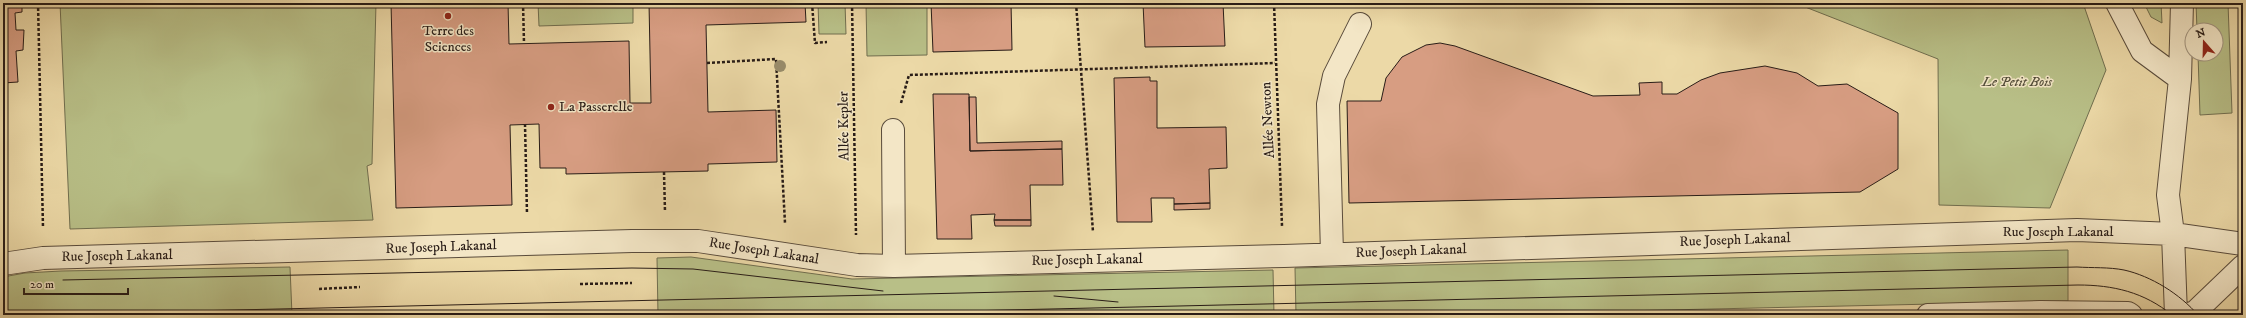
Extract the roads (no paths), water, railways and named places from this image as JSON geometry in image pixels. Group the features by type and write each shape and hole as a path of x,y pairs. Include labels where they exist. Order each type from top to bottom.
{"street":[{"path":"2117,3 2142,51 2180,78"},
{"path":"2176,315 2173,234 2168,195 2180,78 2182,3"},
{"path":"1332,254 1328,104 1334,76 1360,24"},
{"path":"893,130 894,266"},
{"name":"Rue Joseph Lakanal","path":"3,264 43,258 698,241 857,265 894,266 1332,254 2076,230 2173,234 2243,244"},
{"path":"2186,315 2195,312 2243,266"},
{"path":"1928,315 2040,312 2135,314"}],"tram line":[{"path":"64,314 2077,267 2124,270 2155,281 2183,300 2198,315"},
{"path":"63,280 632,268 693,269 883,291"},
{"path":"873,315 922,312 2078,285 2104,286 2128,291 2139,295 2172,315"},
{"path":"1054,296 1118,302"}],"place":[{"name":"Terre des Sciences","path":"448,16"},
{"name":"La Passerelle","path":"551,107"}],"park label":[{"name":"Le Petit Bois","path":"2017,82"}]}
